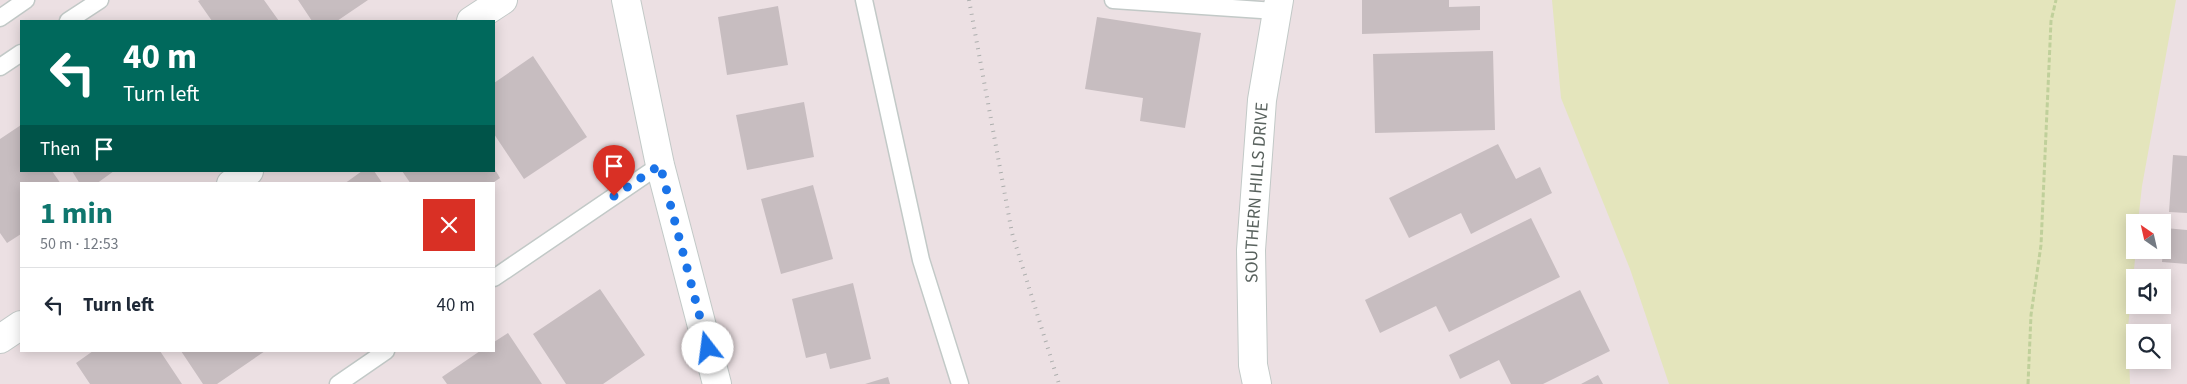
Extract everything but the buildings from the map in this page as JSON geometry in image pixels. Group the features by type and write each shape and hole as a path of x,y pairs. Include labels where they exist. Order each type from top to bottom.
{"street":[{"path":"473,20 503,0"},
{"path":"626,0 660,165 718,384"},
{"name":"SOUTHERN HILLS DRIVE","path":"1257,384 1253,366 1251,250 1262,100 1278,5"},
{"path":"233,182 248,172"},
{"path":"0,340 20,326"}],"lane":[{"path":"0,18 26,0"},
{"path":"70,20 100,0"},
{"path":"864,0 921,260 960,384"},
{"path":"1113,0 1278,5"},
{"path":"0,67 20,54"},
{"path":"495,277 660,165"},
{"path":"338,384 385,352"}],"path":[{"path":"2028,384 2031,315 2041,245 2051,21 2056,0"}],"green space":[{"path":"1552,0 2176,0 2142,186 2139,214 2126,214 2126,259 2135,259 2134,269 2126,269 2126,314 2129,314 2128,324 2126,324 2126,369 2129,369 2130,384 1669,384 1630,269 1561,98"}],"railway":[{"path":"969,0 1012,233 1059,384"}],"route":[{"path":"614,196 660,165 708,348"}]}
